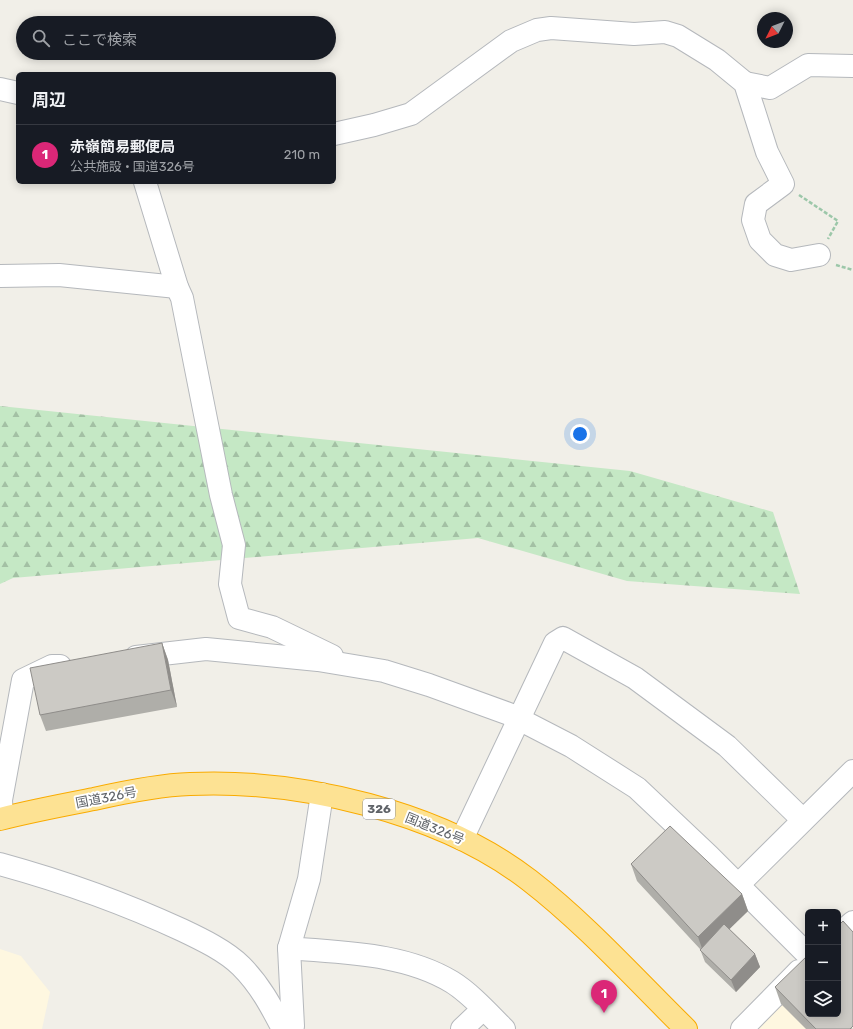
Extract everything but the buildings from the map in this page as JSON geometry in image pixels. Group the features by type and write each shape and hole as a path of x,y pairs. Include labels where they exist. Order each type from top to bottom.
{"highway":[{"name":"国道326号","path":"1,818 128,792 189,784 226,784 322,794 414,818 480,848 529,880 588,932 686,1029"}],"street":[{"path":"336,134 374,125 411,114 511,41 537,30 551,28 634,34 665,32 678,36 717,60 745,83 770,88 808,65 853,66"},
{"path":"745,83 767,152 783,184 756,204 753,220 760,240 775,255 791,260 818,255"},
{"path":"0,89 16,93"},
{"path":"146,184 177,287 182,298 221,494 234,545 230,584 239,618 272,626 350,665"},
{"path":"0,276 59,275 177,287"},
{"path":"462,839 555,643 563,638 635,678 727,746 803,820"},
{"path":"114,659 206,649 350,665 384,671 429,684 509,714 571,746 636,788 738,885 805,952"},
{"path":"1,818 1,800 23,680 52,666 83,663"},
{"path":"738,885 853,771"},
{"path":"291,1029 293,1026 289,948 309,879 322,794"},
{"path":"0,864 93,894 155,918 205,941 245,970 262,990 283,1029"},
{"path":"841,932 853,922"},
{"path":"289,948 364,955 420,967 452,983 504,1029"},
{"path":"742,1029 805,965"},
{"path":"462,1029 483,1009"}],"path":[{"path":"783,184 838,221 818,255 839,266 853,270"}],"shaded area":[{"path":"0,949 21,956 50,992 42,1029 0,1029"},
{"path":"805,970 805,1017 841,1017 853,1029 747,1029"}],"green space":[{"path":"0,406 630,471 773,512 800,594 627,581 478,538 13,578 0,584"}],"place":[{"name":"赤嶺簡易郵便局","path":"604,1013"}]}
